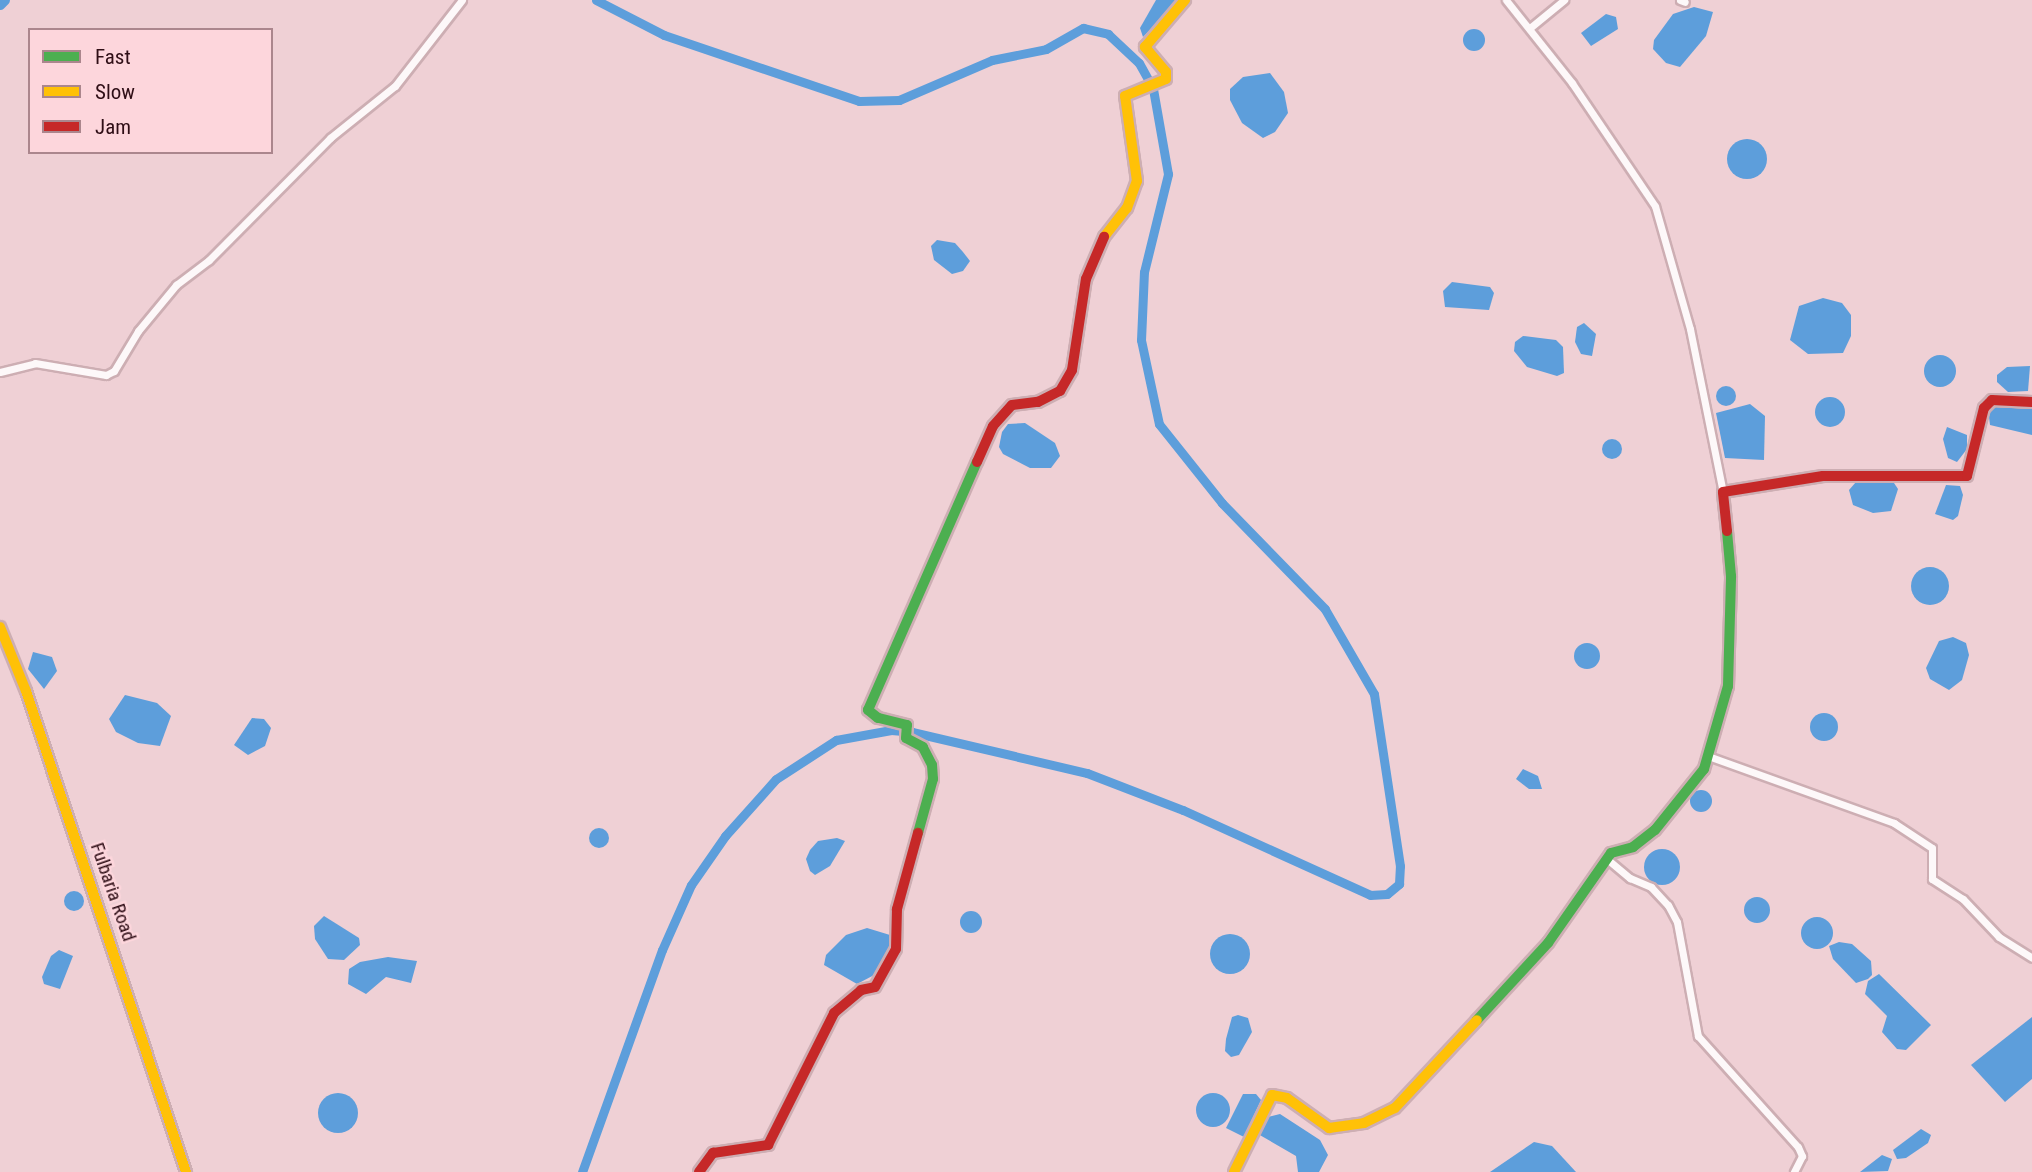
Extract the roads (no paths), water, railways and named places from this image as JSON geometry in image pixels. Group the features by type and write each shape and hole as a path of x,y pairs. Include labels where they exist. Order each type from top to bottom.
{"street":[{"path":"0,372 35,363 106,375 114,371 138,331 176,285 209,260 330,138 395,86 462,0"},
{"path":"699,1172 713,1153 768,1146 834,1013 861,990 875,987 890,964 899,935 897,909 933,779 930,757 923,747 906,738 907,725 878,719 868,710 993,426 1012,405 1038,402 1060,391 1072,370 1086,279 1105,235 1127,208 1137,181 1125,96 1166,79 1160,62 1145,47 1185,0"},
{"path":"1234,1172 1272,1095 1287,1098 1329,1128 1364,1123 1395,1108 1548,943 1611,853 1633,847 1655,830 1678,796 1704,769 1728,686 1731,576 1723,492 1690,329 1656,206 1531,27 1506,0"},
{"path":"1531,27 1564,0"},
{"path":"1723,492 1823,476 1967,475 1984,408 1992,400 2032,402"},
{"name":"Fulbaria Road","path":"0,627 62,797 186,1172"},
{"path":"1708,756 1894,824 1932,848 1932,879 1963,899 1999,937 2032,958"},
{"path":"1607,859 1630,878 1651,887 1668,905 1679,932 1698,1036 1798,1147 1802,1156 1794,1172"}],"water":[{"path":"1156,0 1180,0 1143,37 1140,28"},
{"path":"1694,7 1713,12 1706,36 1680,67 1666,63 1653,49 1654,40 1673,14"},
{"path":"1606,14 1616,17 1618,29 1591,46 1581,33"},
{"path":"1474,29 1482,32 1485,40 1482,48 1474,51 1466,48 1463,40 1466,32"},
{"path":"1270,73 1284,92 1288,113 1275,132 1263,138 1242,123 1230,100 1230,89 1243,77"},
{"path":"1747,139 1761,145 1767,159 1761,173 1747,179 1733,173 1727,159 1733,145"},
{"path":"937,240 955,243 963,252 970,261 963,271 952,274 934,260 931,246"},
{"path":"1452,282 1490,287 1494,293 1489,310 1445,307 1443,291"},
{"path":"1823,298 1842,303 1851,315 1851,336 1843,353 1808,354 1790,340 1799,306"},
{"path":"1584,323 1596,334 1592,356 1581,354 1575,342 1577,327"},
{"path":"1523,336 1556,340 1563,347 1564,373 1557,376 1527,367 1514,351 1515,342"},
{"path":"1940,355 1951,360 1956,371 1951,382 1940,387 1929,382 1924,371 1929,360"},
{"path":"2030,366 2028,391 2008,392 1997,382 1997,375 2007,367"},
{"path":"1726,386 1733,389 1736,396 1733,403 1726,406 1719,403 1716,396 1719,389"},
{"path":"1830,397 1841,401 1845,412 1841,423 1830,427 1819,423 1815,412 1819,401"},
{"path":"1750,404 1765,416 1764,460 1725,458 1716,413"},
{"path":"2002,404 2032,405 2032,435 1990,425 1988,409"},
{"path":"1025,423 1055,443 1060,456 1051,468 1030,468 1003,454 999,447 1002,432 1008,424"},
{"path":"1947,427 1967,435 1967,449 1957,462 1948,458 1943,439"},
{"path":"1608,439 1616,439 1622,449 1616,459 1608,459 1602,453 1602,445"},
{"path":"1871,479 1894,483 1898,489 1891,511 1873,513 1853,505 1849,490 1856,482"},
{"path":"1946,485 1960,486 1963,495 1958,516 1953,520 1935,514"},
{"path":"1930,567 1943,573 1949,586 1943,599 1930,605 1917,599 1911,586 1917,573"},
{"path":"1953,637 1966,643 1969,655 1962,680 1949,690 1930,679 1926,668 1939,641"},
{"path":"1587,643 1597,646 1600,656 1597,666 1587,669 1577,666 1574,656 1577,646"},
{"path":"33,652 52,657 57,671 44,689 28,669"},
{"path":"125,695 157,703 171,716 160,746 138,743 116,732 109,719"},
{"path":"1824,713 1834,717 1838,727 1834,737 1824,741 1814,737 1810,727 1814,717"},
{"path":"252,718 264,719 271,728 265,746 248,755 234,745"},
{"path":"1523,769 1538,776 1542,789 1529,789 1516,779"},
{"path":"1701,790 1709,793 1712,801 1709,809 1701,812 1693,809 1690,801 1693,793"},
{"path":"599,828 606,831 609,838 606,845 599,848 592,845 589,838 592,831"},
{"path":"837,838 845,841 830,866 815,875 810,871 806,859 810,850 818,841"},
{"path":"1662,849 1675,854 1680,867 1675,880 1662,885 1649,880 1644,867 1649,854"},
{"path":"74,891 81,894 84,901 81,908 74,911 67,908 64,901 67,894"},
{"path":"1757,897 1766,901 1770,910 1766,919 1757,923 1748,919 1744,910 1748,901"},
{"path":"971,911 979,914 982,922 979,930 971,933 963,930 960,922 963,914"},
{"path":"324,916 359,938 360,945 344,960 328,959 315,939 314,926"},
{"path":"1817,917 1828,922 1833,933 1828,944 1817,949 1806,944 1801,933 1806,922"},
{"path":"867,928 890,935 893,945 878,973 857,984 824,965 826,955 846,935"},
{"path":"1230,934 1244,940 1250,954 1244,968 1230,974 1216,968 1210,954 1216,940"},
{"path":"1839,942 1852,944 1871,961 1872,975 1868,979 1856,983 1833,959 1829,946"},
{"path":"59,950 73,956 60,989 44,984 42,977 51,956"},
{"path":"388,957 417,961 411,983 386,977 366,994 348,984 349,969 360,962"},
{"path":"1879,974 1931,1025 1906,1050 1897,1049 1882,1032 1887,1016 1865,994 1868,981"},
{"path":"1238,1015 1248,1018 1252,1032 1239,1055 1231,1057 1225,1051 1226,1039 1232,1017"},
{"path":"2032,1017 2032,1079 2005,1102 1971,1065"},
{"path":"338,1093 352,1099 358,1113 352,1127 338,1133 324,1127 318,1113 324,1099"},
{"path":"1213,1093 1225,1098 1230,1110 1225,1122 1213,1127 1201,1122 1196,1110 1201,1098"},
{"path":"1243,1094 1256,1094 1261,1100 1244,1137 1226,1128"},
{"path":"1280,1114 1320,1140 1328,1155 1319,1172 1298,1172 1296,1156 1258,1134 1264,1118"},
{"path":"1921,1129 1931,1135 1928,1143 1906,1158 1897,1159 1893,1150"},
{"path":"1534,1142 1552,1146 1576,1172 1490,1172"},
{"path":"1882,1155 1892,1159 1888,1171 1860,1172"}],"waterway":[{"path":"0,5 5,0"},
{"path":"596,0 664,35 859,101 899,100 992,60 1046,49 1083,28 1108,34 1139,63 1149,81"},
{"path":"582,1172 662,950 691,885 725,836 776,779 836,740 891,730 912,732 1087,773 1183,810 1370,895 1387,894 1399,884 1400,866 1374,694 1325,609 1222,503 1159,424 1141,340 1144,272 1168,174 1153,89"}]}
